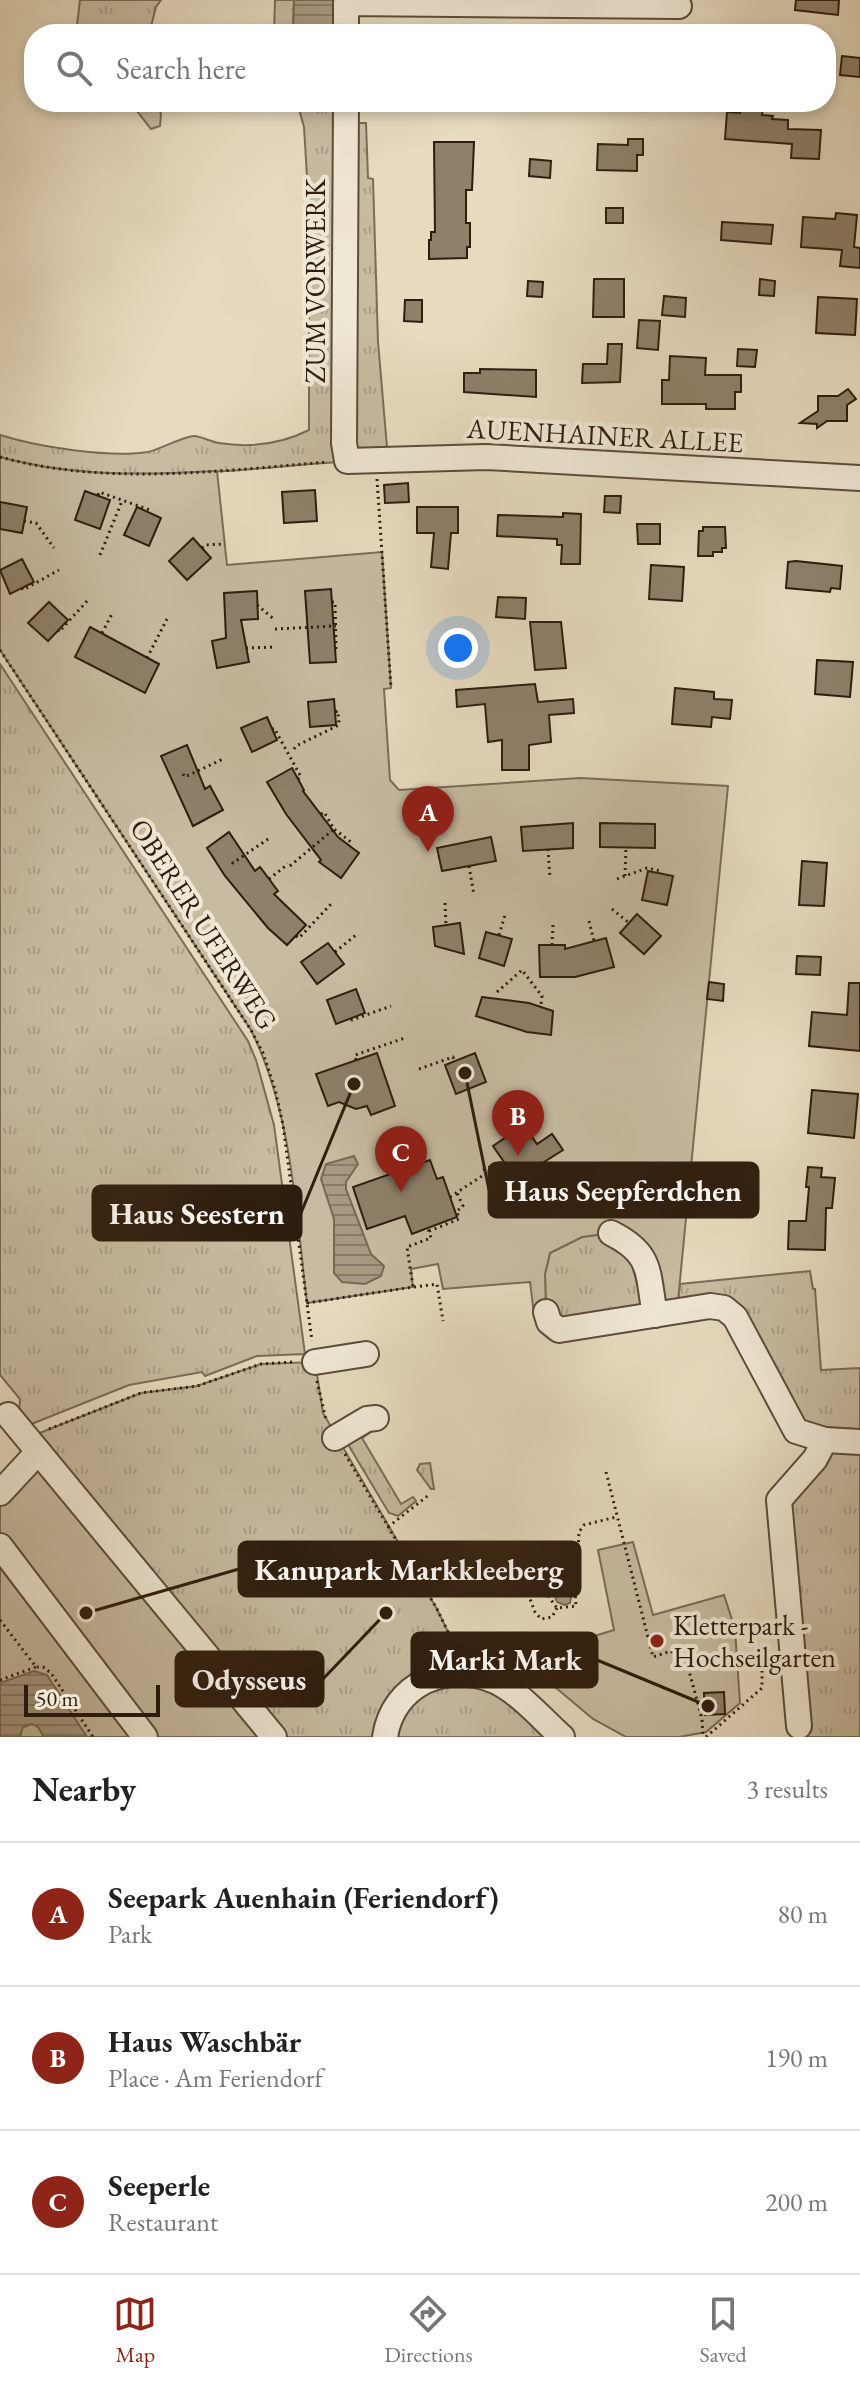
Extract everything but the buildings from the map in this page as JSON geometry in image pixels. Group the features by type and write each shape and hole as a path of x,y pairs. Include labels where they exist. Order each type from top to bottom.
{"street":[{"path":"346,24 346,3 679,6"},
{"name":"ZUM VORWERK","path":"346,112 344,443 347,461"},
{"name":"AUENHAINER ALLEE","path":"347,461 486,457 860,478"},
{"path":"611,1233 632,1244 642,1256 655,1315"},
{"path":"546,1312 549,1322 559,1330 710,1306 724,1308 735,1317 796,1431 825,1440 860,1442"},
{"path":"315,1362 366,1354"},
{"path":"8,1415 27,1444 274,1737"},
{"path":"335,1438 367,1419 376,1418"},
{"path":"799,1726 779,1500 815,1459 825,1440"},
{"path":"1,1491 27,1444"},
{"path":"0,1546 145,1737"},
{"path":"385,1737 399,1702 409,1689 428,1679 455,1674 476,1675 512,1692 562,1737"}],"path":[{"path":"0,457 89,473 152,474 347,461"},
{"path":"375,460 391,688"},
{"path":"98,495 99,492 150,510 149,513"},
{"path":"100,555 122,501"},
{"path":"24,521 36,523 54,548"},
{"path":"202,548 205,545 225,544"},
{"path":"22,588 59,570"},
{"path":"58,630 87,601"},
{"path":"332,602 335,602 336,649"},
{"path":"257,605 275,620"},
{"path":"102,633 113,612"},
{"path":"147,658 167,619"},
{"path":"275,629 336,626"},
{"path":"246,648 275,647"},
{"name":"OBERER UFERWEG","path":"0,650 251,1030 263,1053 283,1125 323,1413 437,1609 448,1632 455,1674"},
{"path":"294,749 339,725 338,711 335,712"},
{"path":"272,729 301,777 298,779"},
{"path":"183,774 185,777 225,758"},
{"path":"321,814 324,812 334,829 351,842 348,845"},
{"path":"269,879 334,829"},
{"path":"232,862 268,839"},
{"path":"625,876 626,847"},
{"path":"548,849 550,879"},
{"path":"469,866 474,895"},
{"path":"617,879 647,868 661,871 661,874"},
{"path":"445,903 446,925"},
{"path":"296,936 299,938 331,904"},
{"path":"612,909 629,923"},
{"path":"499,935 505,915"},
{"path":"589,921 594,941"},
{"path":"552,945 553,925"},
{"path":"335,952 356,935"},
{"path":"497,992 522,970 542,996 541,1004"},
{"path":"351,1019 391,1006"},
{"path":"356,1060 355,1055 405,1038"},
{"path":"419,1069 453,1057 454,1061"},
{"path":"498,1128 506,1137"},
{"path":"450,1197 504,1161"},
{"path":"500,1196 519,1183"},
{"path":"413,1287 407,1247 431,1238 429,1230 459,1219 457,1211 463,1206 457,1193"},
{"path":"307,1303 437,1284 443,1321"},
{"path":"27,1444 141,1393 197,1386 261,1364 315,1362"},
{"path":"606,1472 653,1657 671,1651 688,1667 705,1737"},
{"path":"388,1527 430,1494"},
{"path":"557,1608 576,1606 575,1592 568,1588 578,1550 579,1532 584,1525 616,1517"},
{"path":"502,1547 516,1547 525,1552 533,1574 541,1581 557,1608 552,1617 541,1619 527,1591 513,1581 510,1571 498,1562 502,1547"},
{"path":"549,1598 555,1596"},
{"path":"0,1620 36,1667"},
{"path":"705,1737 762,1688 762,1668 793,1664"},
{"path":"0,1680 43,1667 51,1673 93,1737"},
{"path":"56,1703 66,1697"}],"green space":[{"path":"80,0 161,0 152,24 77,24"},
{"path":"275,0 294,0 293,24 274,24"},
{"path":"138,112 160,112 160,126 151,129"},
{"path":"300,112 346,112 346,123 366,123 368,178 373,179 378,342 388,459 144,474 96,473 0,457 0,435 34,444 114,454 148,452 191,436 219,443 254,445 287,439 309,430 309,210 304,127"},
{"path":"0,457 81,471 135,474 217,471 227,565 382,552 391,688 384,689 390,780 399,790 580,778 728,786 677,1311 655,1315 647,1271 611,1233 582,1237 550,1253 545,1274 546,1312 534,1314 530,1282 443,1289 438,1264 411,1269 413,1287 307,1303 284,1129 265,1062 251,1030 0,650"},
{"path":"0,664 248,1041 274,1125 305,1354 257,1356 205,1376 202,1372 129,1385 29,1425 19,1412 20,1399 0,1375"},
{"path":"611,1233 632,1244 655,1315 559,1330 546,1312 545,1274 550,1253 582,1237"},
{"path":"810,1271 815,1289 821,1370 860,1368 860,1737 801,1737 779,1500 825,1441 796,1431 735,1317 677,1311 680,1284"},
{"path":"315,1362 323,1413 437,1609 448,1632 455,1674 476,1675 562,1737 274,1737 27,1438 141,1393 197,1386 261,1364"},
{"path":"371,1425 374,1430 362,1438 401,1504 413,1497 416,1501 398,1516 389,1513 349,1446 350,1441"},
{"path":"38,1452 274,1737 0,1737 0,1488"},
{"path":"430,1463 434,1489 417,1470 420,1464"},
{"name":"Kletterpark - Hochseilgarten","path":"633,1542 653,1615 724,1595 735,1629 740,1703 706,1732 679,1737 626,1737 593,1719 549,1682 542,1652 614,1630 598,1550"}],"shaded area":[{"path":"294,0 336,0 336,24 293,24"},
{"path":"354,1156 358,1164 346,1182 346,1189 371,1254 384,1266 381,1276 365,1284 342,1282 334,1273 334,1219 321,1179 326,1164"},
{"path":"560,1583 571,1597 570,1603 564,1605 557,1602 553,1591"},
{"path":"34,1671 47,1675 87,1737 44,1737 32,1724 23,1727 20,1737 0,1737 0,1683"}],"place":[{"name":"Seepark Auenhain (Feriendorf)","path":"428,852"},
{"name":"Haus Seepferdchen","path":"465,1073"},
{"name":"Haus Seestern","path":"354,1084"},
{"name":"Haus Waschbär","path":"518,1156"},
{"name":"Seeperle","path":"401,1192"},
{"name":"Kanupark Markkleeberg","path":"86,1613"},
{"name":"Odysseus","path":"386,1613"},
{"name":"Kletterpark - Hochseilgarten","path":"657,1641"},
{"name":"Marki Mark","path":"708,1706"}]}
